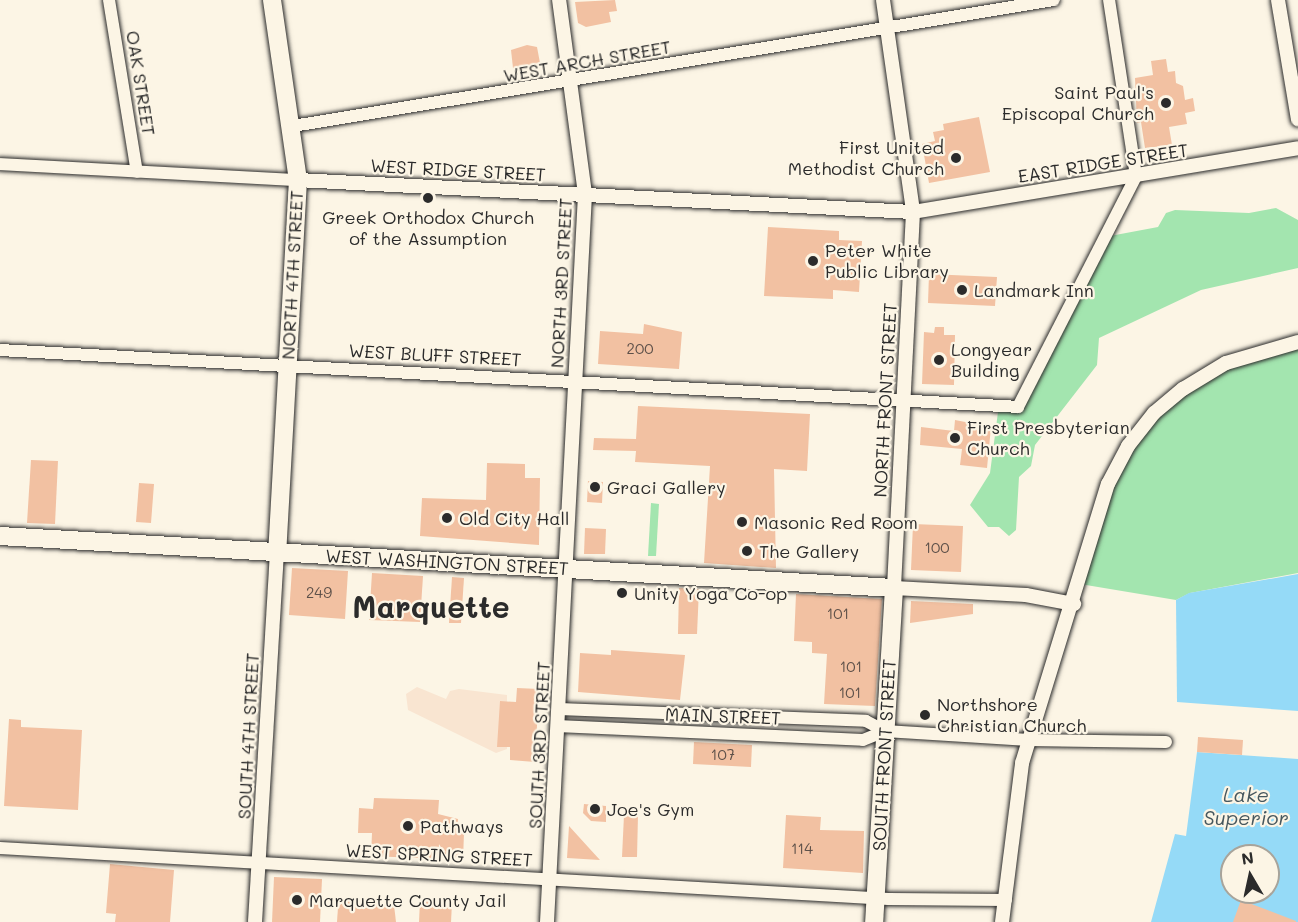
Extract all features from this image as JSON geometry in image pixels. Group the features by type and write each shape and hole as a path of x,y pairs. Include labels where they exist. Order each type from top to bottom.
{"main road":[{"name":"NORTH 4TH STREET","path":"272,0 293,126 298,180 277,552"},
{"name":"WEST WASHINGTON STREET","path":"0,536 894,588"},
{"name":"SOUTH FRONT STREET","path":"874,922 894,588"}],"street":[{"name":"OAK STREET","path":"109,0 137,172"},
{"name":"NORTH 3RD STREET","path":"559,0 572,83 585,194 573,380 566,570"},
{"name":"NORTH FRONT STREET","path":"883,0 913,212 894,588"},
{"name":"WEST ARCH STREET","path":"293,126 572,83 886,26 1054,0"},
{"path":"1109,0 1137,176"},
{"path":"1278,0 1298,119"},
{"name":"EAST RIDGE STREET","path":"913,212 1298,148"},
{"name":"WEST RIDGE STREET","path":"0,164 913,212"},
{"name":"WEST BLUFF STREET","path":"0,350 573,380 1017,407 1137,176"},
{"path":"1002,922 1029,740 1074,604 1108,484 1128,446 1154,413 1226,363 1298,342"},
{"name":"SOUTH 4TH STREET","path":"255,922 277,552"},
{"name":"SOUTH 3RD STREET","path":"547,922 566,570"},
{"path":"894,588 1026,595 1074,604"},
{"name":"MAIN STREET","path":"559,709 866,721 885,731 1029,740 1166,742"},
{"name":"MAIN STREET","path":"557,726 863,740 885,731"},
{"name":"WEST SPRING STREET","path":"0,848 876,898 1006,900"}],"shaded area":[{"path":"417,687 446,699 450,691 459,689 507,695 507,749 496,753 408,710 406,694"}],"green space":[{"path":"1276,208 1298,220 1298,268 1201,290 1099,338 1097,365 1035,445 1031,466 1019,477 1016,530 1009,536 999,527 988,527 970,505 990,473 998,412 1022,409 1110,236 1158,227 1166,213 1175,210 1249,213"},
{"path":"1298,342 1298,573 1190,593 1176,600 1080,584 1108,484 1154,413 1226,363"},
{"path":"651,503 659,504 656,556 648,556"}],"water":[{"path":"1298,574 1298,711 1177,702 1176,600 1189,593"},
{"name":"Lake Superior","path":"1197,752 1298,759 1298,922 1151,922 1175,834 1186,836"}],"building":[{"path":"615,0 617,11 609,12 611,22 586,27 578,23 575,2"},
{"path":"527,45 537,47 540,63 513,68 511,50"},
{"name":"Saint Paul's Episcopal Church","path":"1166,59 1168,72 1175,71 1176,83 1183,86 1185,100 1193,98 1195,111 1185,113 1187,124 1169,127 1172,145 1145,148 1141,122 1137,123 1135,78 1153,75 1151,61"},
{"name":"First United Methodist Church","path":"979,117 990,172 929,183 922,144 935,141 933,132 944,130 943,124"},
{"name":"Peter White Public Library","path":"768,227 839,231 839,240 862,241 859,292 833,290 833,299 764,296"},
{"name":"Landmark Inn","path":"929,274 997,277 995,306 928,303"},
{"path":"644,324 682,332 679,369 598,364 600,331 643,334"},
{"name":"Longyear Building","path":"935,327 944,327 944,335 955,335 954,385 922,384 924,332 934,333"},
{"path":"638,406 810,414 807,471 774,469 776,568 704,563 710,466 635,462 636,451 593,450 594,438 636,439"},
{"name":"First Presbyterian Church","path":"955,420 991,427 987,468 960,465 962,449 920,445 921,427 954,431"},
{"path":"31,460 58,461 55,524 27,523"},
{"path":"487,463 525,464 525,478 540,478 539,545 420,536 422,498 486,500"},
{"path":"588,481 603,482 602,503 587,502"},
{"path":"139,483 154,484 151,523 136,522"},
{"path":"913,524 963,526 961,572 911,570"},
{"path":"585,528 606,529 605,554 584,554"},
{"path":"292,568 348,571 345,619 289,615"},
{"path":"372,573 423,576 420,622 369,620"},
{"path":"452,577 464,578 461,623 449,623"},
{"path":"679,588 699,589 697,634 678,634"},
{"path":"796,594 882,599 875,706 824,704 827,654 812,653 812,642 794,641"},
{"path":"911,601 973,604 973,614 910,623"},
{"path":"611,650 685,655 680,700 578,692 580,653 611,655"},
{"path":"517,688 539,689 535,762 510,760 510,747 497,747 500,701 516,702"},
{"path":"9,719 21,720 21,727 82,730 78,810 4,806"},
{"path":"1198,737 1243,740 1242,755 1197,752"},
{"path":"694,742 752,745 751,767 693,764"},
{"name":"Pathways","path":"374,798 439,800 438,814 458,819 457,833 464,833 463,860 371,856 372,833 358,833 359,808 373,809"},
{"name":"Joe's Gym","path":"584,804 606,806 606,822 591,821 583,813"},
{"path":"624,815 638,815 637,857 622,857"},
{"path":"786,815 821,817 820,830 864,831 863,873 783,868"},
{"path":"569,826 589,848 600,860 567,858"},
{"path":"110,864 174,870 170,922 115,922 116,914 106,913"},
{"name":"Marquette County Jail","path":"274,877 322,879 320,922 272,922"},
{"path":"344,901 394,905 396,922 337,922 338,907"},
{"path":"420,901 452,903 451,922 419,922"},
{"path":"1240,904 1251,904 1296,921 1296,922 1233,922"}],"place":[{"name":"Saint Paul's Episcopal Church","path":"1166,103"},
{"name":"First United Methodist Church","path":"956,158"},
{"name":"Greek Orthodox Church of the Assumption","path":"428,198"},
{"name":"Peter White Public Library","path":"813,261"},
{"name":"Landmark Inn","path":"962,290"},
{"name":"Longyear Building","path":"939,360"},
{"name":"First Presbyterian Church","path":"955,438"},
{"name":"Graci Gallery","path":"595,487"},
{"name":"Old City Hall","path":"447,518"},
{"name":"Masonic Red Room","path":"742,522"},
{"name":"The Gallery","path":"747,551"},
{"name":"Unity Yoga Co-op","path":"622,593"},
{"name":"Northshore Christian Church","path":"925,715"},
{"name":"Joe's Gym","path":"595,809"},
{"name":"Pathways","path":"408,826"},
{"name":"Marquette County Jail","path":"297,900"}],"district":[{"name":"Marquette","path":"431,606"}]}
